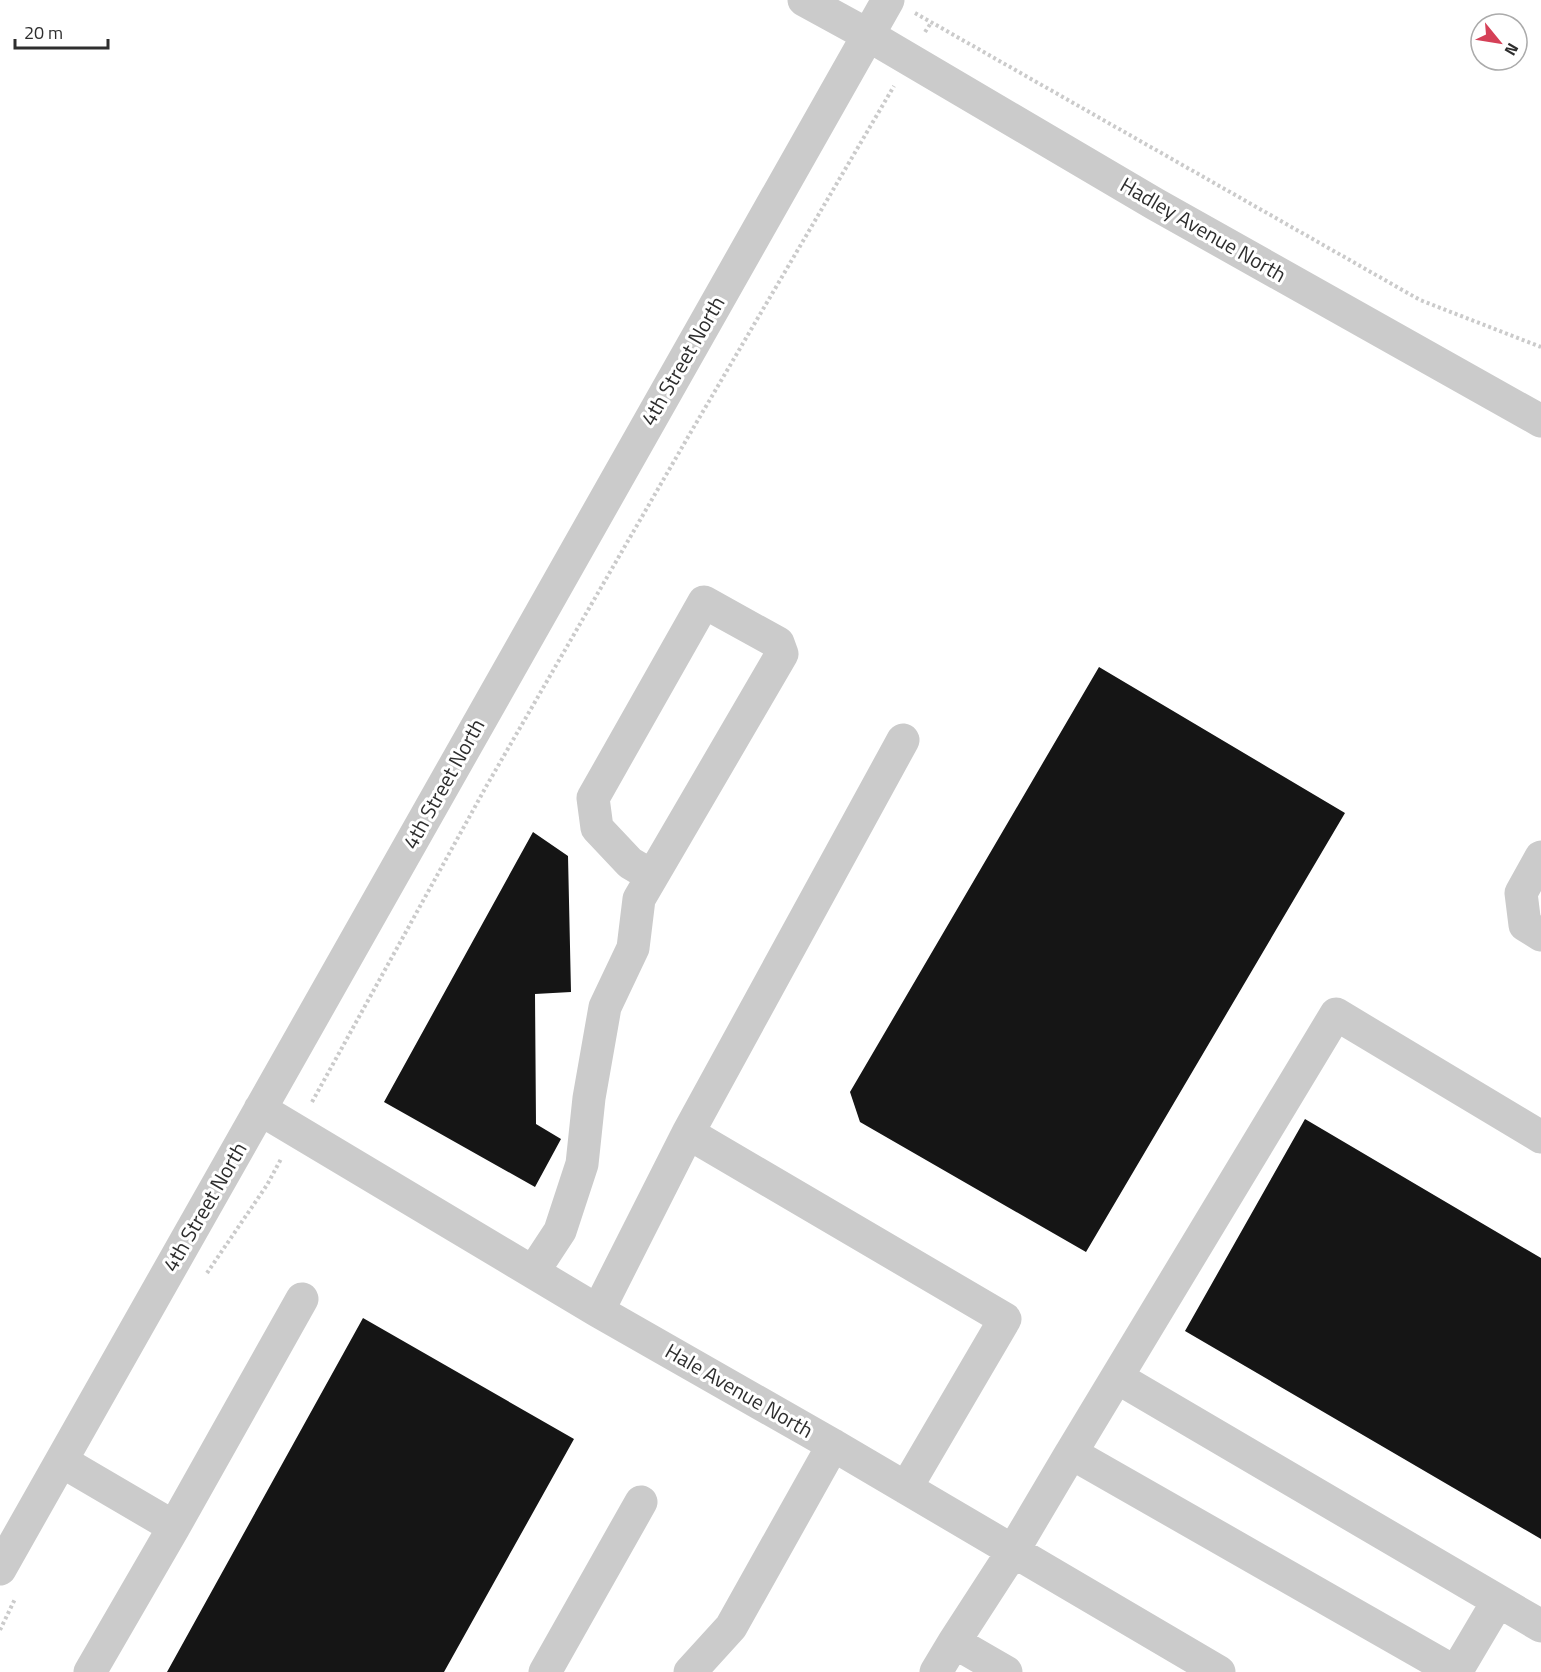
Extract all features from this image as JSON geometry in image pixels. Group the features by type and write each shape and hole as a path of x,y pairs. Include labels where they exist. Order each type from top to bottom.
{"street":[{"name":"Hadley Avenue North","path":"804,0 1155,204 1541,421"},
{"name":"4th Street North","path":"0,1569 888,0"},
{"path":"533,1272 560,1231 582,1164 589,1098 605,1007 633,948 639,899 782,654 778,644 704,602 593,798 597,828 630,863 652,876"},
{"path":"598,1311 688,1133 903,740"},
{"path":"1541,857 1521,893 1525,925 1541,935"},
{"path":"936,1672 1013,1551 1336,1014 1541,1137"},
{"name":"Hale Avenue North","path":"260,1109 598,1311 833,1445 1219,1672"},
{"path":"688,1133 1005,1319 906,1488"},
{"path":"90,1672 302,1299"},
{"path":"1118,1378 1541,1626"},
{"path":"690,1672 731,1627 833,1445"},
{"path":"1071,1454 1455,1672 1498,1601"},
{"path":"75,1469 174,1527"},
{"path":"545,1672 641,1502"},
{"path":"954,1642 1006,1672"}],"path":[{"path":"201,1283 267,1185 487,784 931,23 1420,300 1541,347"},
{"path":"0,1630 15,1598"}],"building":[{"path":"1099,667 1345,813 1086,1252 860,1122 850,1092"},
{"path":"533,832 568,856 571,992 535,994 536,1124 561,1139 535,1187 384,1102"},
{"path":"1305,1119 1541,1258 1541,1539 1185,1331"},
{"path":"363,1318 574,1439 444,1672 167,1672"}]}
